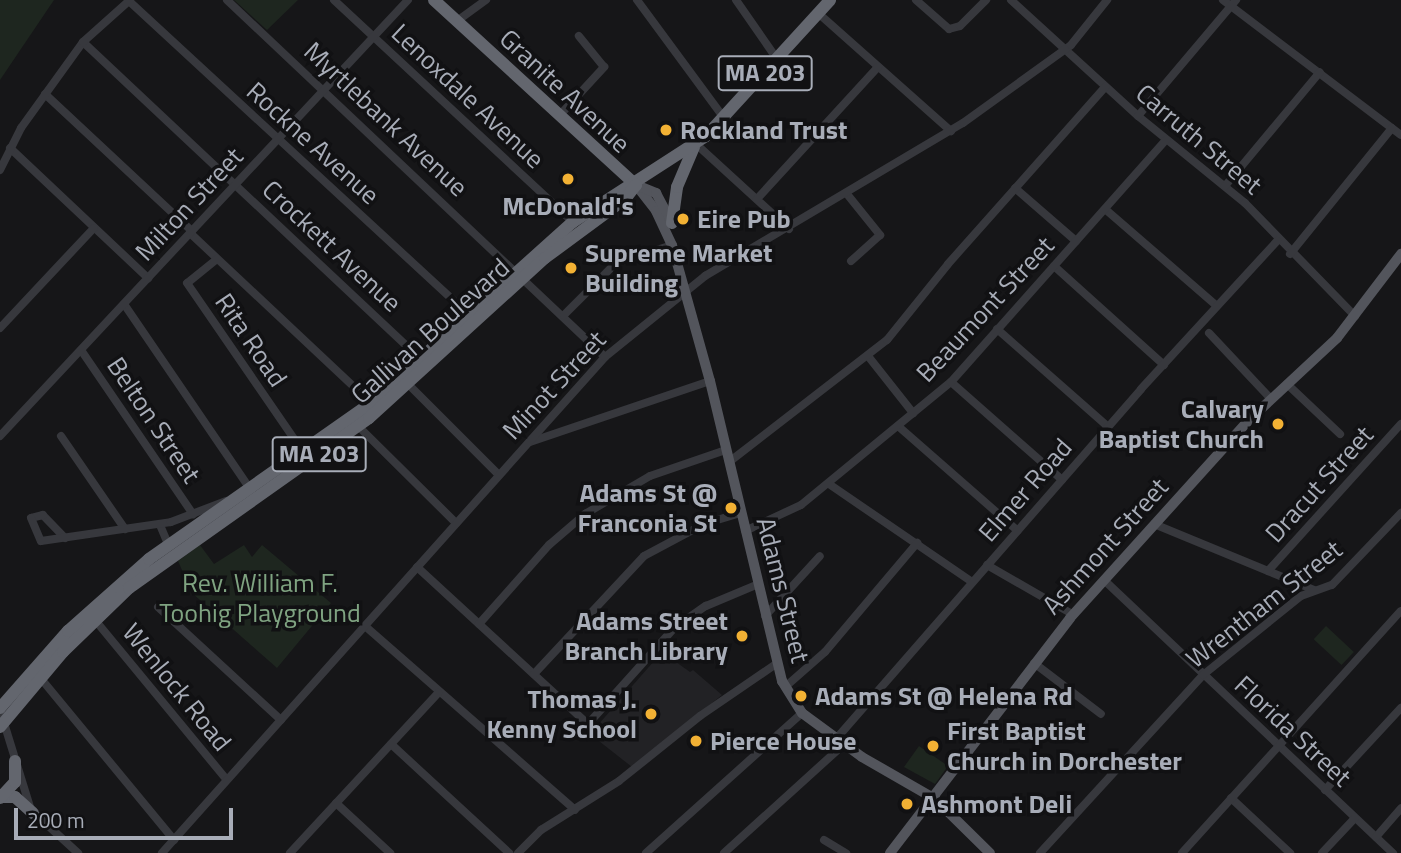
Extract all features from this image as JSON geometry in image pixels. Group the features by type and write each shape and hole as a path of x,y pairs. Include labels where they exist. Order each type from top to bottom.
{"highway":[{"name":"Granite Avenue","path":"434,0 636,185"},
{"name":"Gallivan Boulevard","path":"36,673 197,524 358,426 573,222 617,191 636,185 696,144 724,118 824,5"},
{"path":"672,223 677,187 696,144"},
{"name":"Gallivan Boulevard","path":"1,717 36,673 107,594 168,544 238,495 409,385 469,315 521,273 625,199 636,185"},
{"path":"1,798 15,782 15,761"},
{"path":"1,798 16,797 35,815"}],"main road":[{"name":"Adams Street","path":"636,185 656,193 672,223 672,245"},
{"name":"Adams Street","path":"636,185 656,211 672,245 710,381 756,585 776,664 785,687 802,713 840,742 935,799 987,852"},
{"name":"Ashmont Street","path":"890,853 935,799 1034,663 1073,615 1271,399 1354,316 1401,254"}],"street":[{"path":"0,170 10,148 45,94 83,42 129,0"},
{"name":"Rockne Avenue","path":"129,0 469,315"},
{"name":"Myrtlebank Avenue","path":"226,0 521,273 606,357"},
{"name":"Lenoxdale Avenue","path":"334,0 573,222"},
{"name":"Milton Street","path":"1,440 81,350 408,0"},
{"path":"457,21 486,0"},
{"path":"637,0 724,118"},
{"path":"736,0 777,59"},
{"path":"916,0 953,29 986,0"},
{"name":"Carruth Street","path":"1011,0 1138,116 1225,186 1354,316"},
{"name":"Minot Street","path":"162,853 606,357 685,291 951,131 1064,50 1107,0"},
{"path":"1223,0 1233,4 1401,135"},
{"path":"1138,116 1233,4"},
{"path":"824,5 877,67 951,131"},
{"path":"559,116 604,68 579,36"},
{"name":"Crockett Avenue","path":"83,42 426,363"},
{"path":"757,198 877,67"},
{"path":"1225,186 1320,72"},
{"path":"729,462 868,356 900,326 1015,188 1105,87"},
{"path":"45,94 375,407"},
{"path":"1290,254 1392,128"},
{"name":"Beaumont Street","path":"745,531 801,505 951,382 1166,140"},
{"path":"696,144 789,229"},
{"path":"10,148 148,278"},
{"path":"1015,188 1076,241"},
{"path":"847,194 880,235 851,261"},
{"path":"1105,209 1217,306"},
{"path":"0,328 93,228"},
{"name":"Elmer Road","path":"724,853 840,742 972,582 1108,427 1278,241"},
{"path":"564,315 616,263 672,245"},
{"name":"Rita Road","path":"217,259 187,283 303,452"},
{"path":"1054,266 1164,365"},
{"path":"124,304 250,487"},
{"path":"997,330 1108,427"},
{"path":"1209,333 1271,399"},
{"name":"Belton Street","path":"81,350 197,524"},
{"path":"868,356 913,414"},
{"path":"528,443 590,418 710,381"},
{"path":"951,382 1062,480"},
{"path":"1287,384 1340,434"},
{"path":"409,385 499,475"},
{"name":"Dracut Street","path":"1268,571 1401,424"},
{"path":"358,426 456,523"},
{"path":"898,426 1017,531"},
{"path":"61,436 125,529"},
{"path":"480,624 549,545 585,514 650,476 726,450"},
{"path":"829,484 972,582"},
{"path":"534,674 644,556 704,524 741,513"},
{"name":"Wrentham Street","path":"1040,853 1203,675 1284,609 1314,590 1341,578 1401,513"},
{"name":"Gallivan Boulevard","path":"65,537 50,519 36,515 30,523 41,541 160,525 197,524"},
{"path":"1154,524 1314,590"},
{"path":"160,525 168,544"},
{"path":"785,687 825,652 917,543"},
{"path":"764,617 820,556"},
{"path":"987,565 1073,615"},
{"path":"417,567 588,724 674,628 706,606 756,585"},
{"name":"Florida Street","path":"1104,580 1277,747 1394,853"},
{"path":"158,607 281,720"},
{"path":"1182,853 1401,611"},
{"name":"Wenlock Road","path":"95,620 227,780"},
{"path":"365,626 438,694 575,810"},
{"path":"1034,663 1101,714"},
{"path":"519,853 541,830 575,810 776,664"},
{"path":"36,673 174,840"},
{"path":"290,853 438,694"},
{"path":"1325,790 1401,708"},
{"path":"646,853 802,713"},
{"path":"1,717 35,815 78,853"},
{"path":"391,744 509,853"},
{"path":"1231,798 1290,853"},
{"path":"336,803 390,853"},
{"path":"1376,837 1401,808"},
{"path":"1322,853 1355,818"},
{"path":"824,840 846,853"}],"shaded area":[{"name":"Thomas J. Kenny School","path":"662,652 690,672 693,670 722,695 632,767 590,734"}],"green space":[{"path":"0,0 54,0 0,80"},
{"path":"234,0 298,0 267,30"},
{"name":"Rev. William F. Toohig Playground","path":"200,545 214,564 244,545 252,557 262,545 331,603 277,668 192,593 178,561"},
{"path":"1326,626 1354,652 1342,665 1314,639"},
{"path":"919,746 948,766 935,784 904,767"}],"place":[{"name":"Rockland Trust","path":"666,130"},
{"name":"McDonald's","path":"568,179"},
{"name":"Eire Pub","path":"683,219"},
{"name":"Supreme Market Building","path":"571,268"},
{"name":"Calvary Baptist Church","path":"1278,424"},
{"name":"Adams St @ Franconia St","path":"731,508"},
{"name":"Adams Street Branch Library","path":"742,636"},
{"name":"Adams St @ Helena Rd","path":"801,696"},
{"name":"Thomas J. Kenny School","path":"651,714"},
{"name":"Pierce House","path":"696,741"},
{"name":"First Baptist Church in Dorchester","path":"933,746"},
{"name":"Ashmont Deli","path":"907,804"}]}
